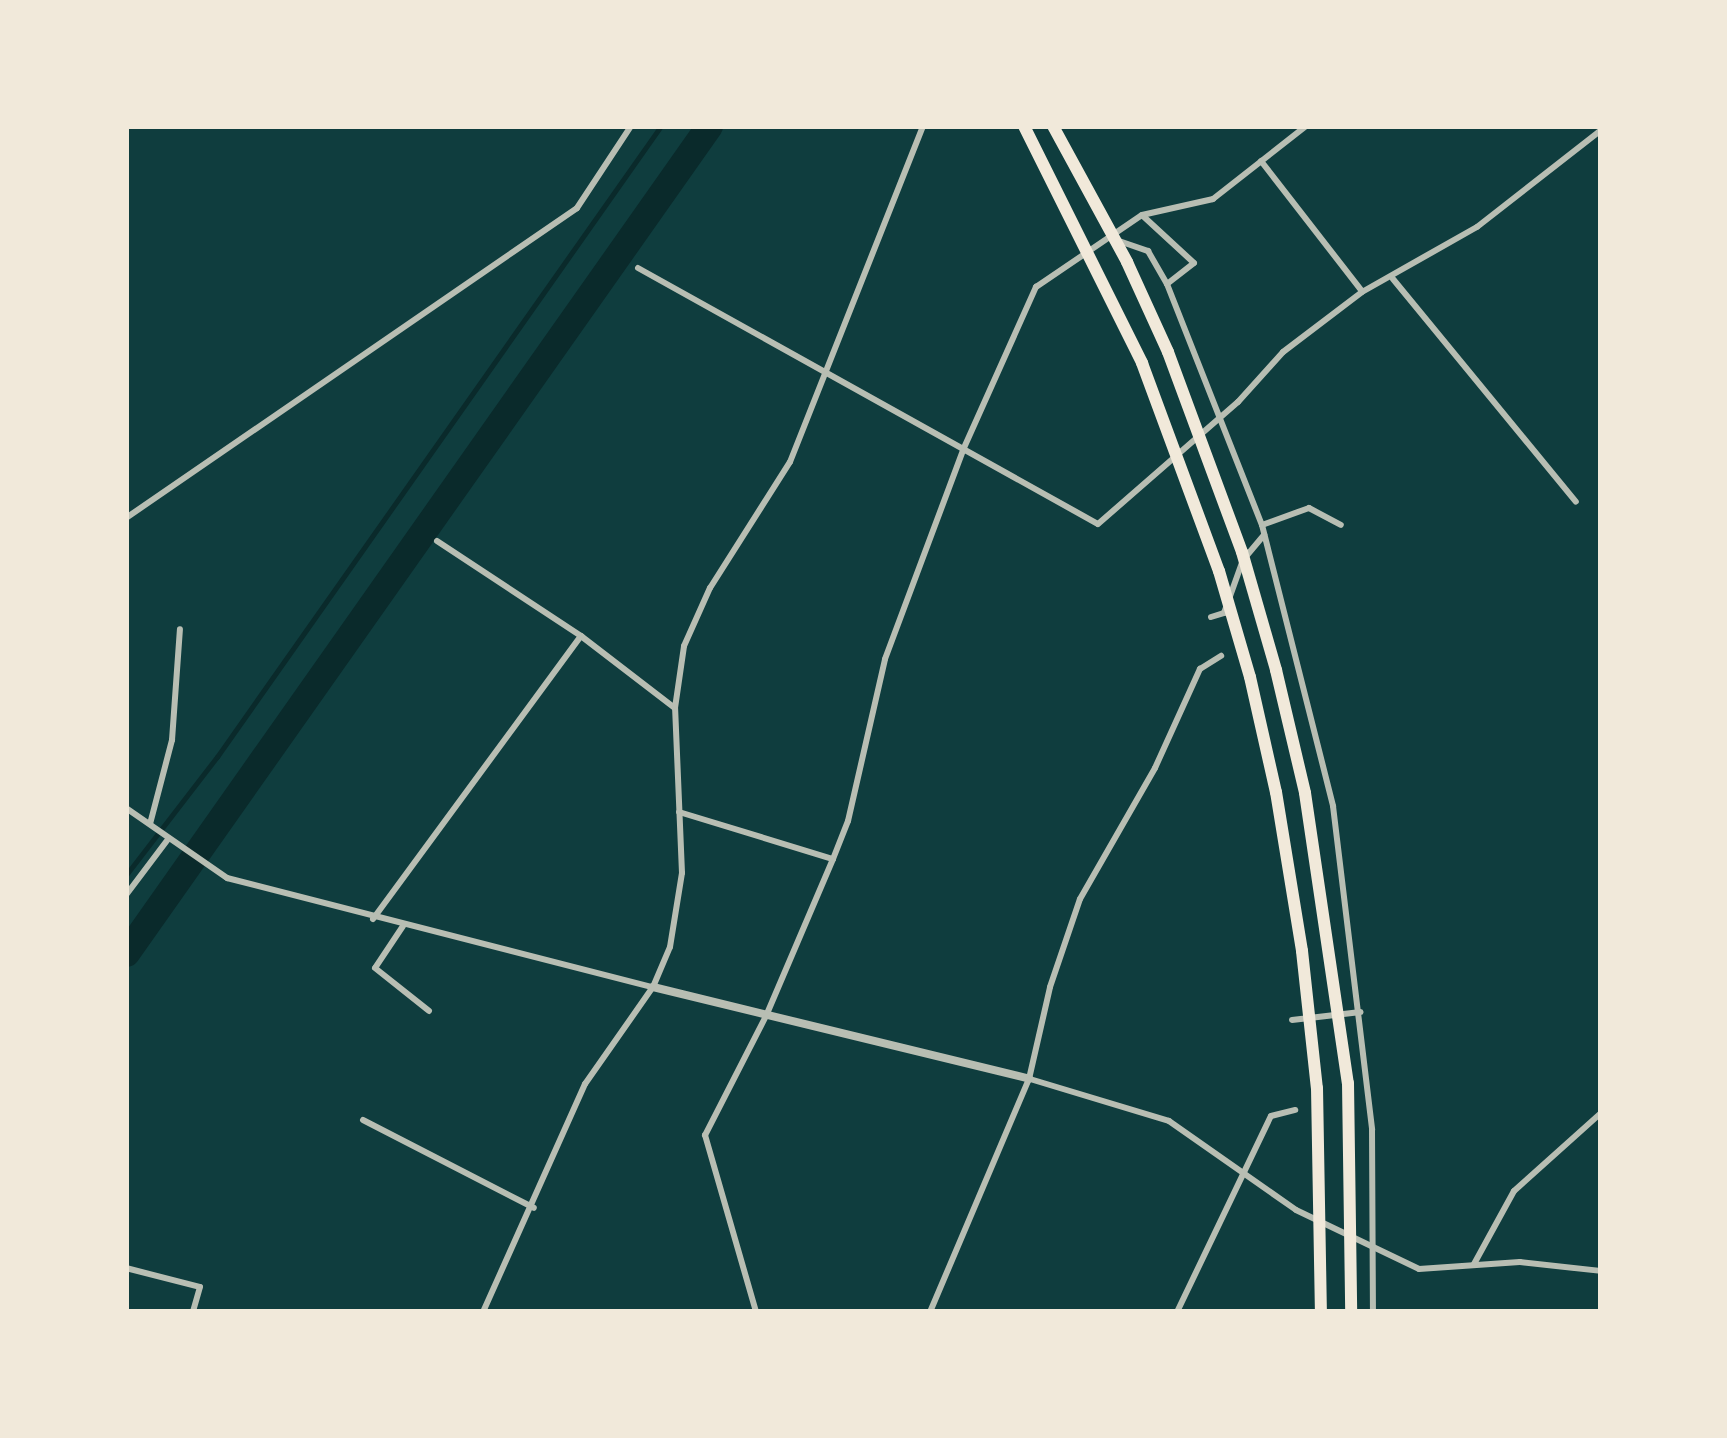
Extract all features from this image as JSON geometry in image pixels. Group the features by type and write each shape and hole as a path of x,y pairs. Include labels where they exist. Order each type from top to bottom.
{"highway":[{"path":"1024,126 1142,363 1220,571 1250,677 1276,792 1302,952 1317,1088 1321,1312"},
{"path":"1053,126 1127,262 1168,352 1242,551 1276,670 1309,816 1348,1083 1351,1312"}],"street":[{"path":"126,518 577,208 632,126"},
{"path":"483,1312 534,1208 585,1084 653,987 670,946 682,873 675,708 684,646 710,588 790,462 828,376 923,126"},
{"path":"757,1312 705,1135 766,1016 848,821 885,659 963,450 1036,286 1142,215 1213,199 1306,126"},
{"path":"638,268 1098,524 1222,415 1283,352 1362,292 1393,279 1530,189 1601,130"},
{"path":"1261,161 1362,292"},
{"path":"1142,215 1194,262 1167,284"},
{"path":"1110,237 1148,251 1167,284 1222,415 1262,525 1333,806 1372,1130 1373,1312"},
{"path":"1393,279 1576,502"},
{"path":"1262,525 1309,508 1341,525"},
{"path":"1211,617 1224,613 1243,560 1264,535"},
{"path":"437,541 581,635 675,708"},
{"path":"150,824 172,740 180,628"},
{"path":"373,919 581,635"},
{"path":"930,1312 1029,1079 1050,988 1080,899 1155,768 1201,669 1221,656"},
{"path":"126,808 208,867 278,894 1029,1079 1169,1120 1296,1210 1419,1269 1520,1262 1601,1271"},
{"path":"677,811 833,859"},
{"path":"126,895 170,838"},
{"path":"403,926 375,968 429,1011"},
{"path":"1292,1020 1361,1012"},
{"path":"1177,1312 1271,1116 1295,1110"},
{"path":"1474,1264 1514,1190 1601,1113"},
{"path":"364,1120 534,1208"},
{"path":"126,1268 200,1287 193,1312"}],"waterway":[{"path":"126,875 217,757 661,126"},
{"path":"126,953 709,126"}]}
